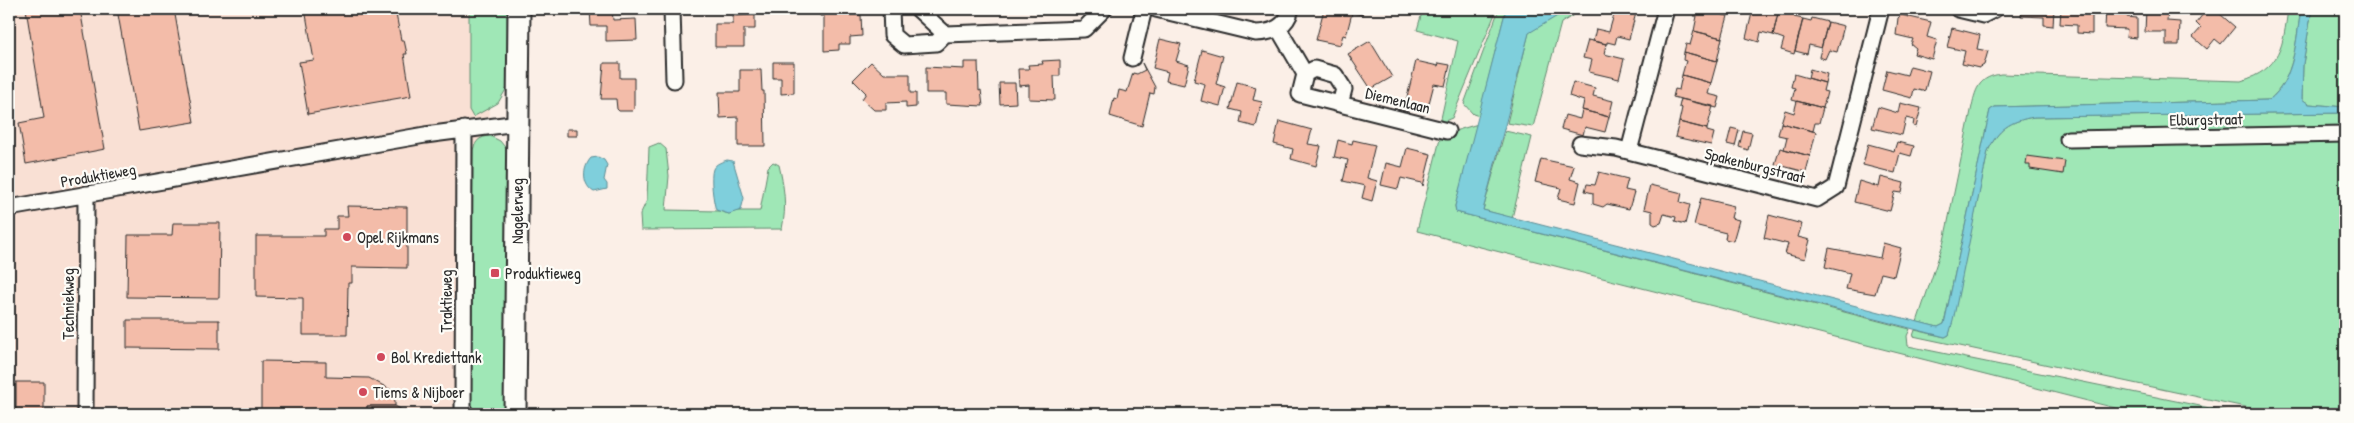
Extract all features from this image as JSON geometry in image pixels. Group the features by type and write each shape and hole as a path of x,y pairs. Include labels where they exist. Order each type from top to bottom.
{"main road":[{"name":"Nagelerweg","path":"516,414 519,9"}],"street":[{"path":"672,9 674,80"},
{"path":"891,9 892,35 904,45 936,43 945,34 1084,29 1104,9"},
{"path":"918,9 945,34"},
{"path":"1132,58 1144,9"},
{"path":"1156,9 1250,32 1266,33 1278,28 1287,20 1291,9"},
{"path":"1629,151 1666,9"},
{"name":"Spakenburgstraat","path":"1580,144 1629,151 1817,199 1836,188 1881,9"},
{"path":"1958,9 1982,15 1995,9"},
{"path":"1278,28 1305,74"},
{"name":"Diemenlaan","path":"1340,104 1344,89 1334,75 1314,69 1305,74 1300,94 1447,131"},
{"name":"Produktieweg","path":"9,208 464,129 518,123"},
{"name":"Traktieweg","path":"463,414 464,129"},
{"name":"Elburgstraat","path":"2068,140 2345,134"},
{"name":"Techniekweg","path":"85,414 86,194"}],"shaded area":[{"path":"9,9 493,9 480,414 9,414"}],"green space":[{"path":"469,9 507,9 508,86 498,103 473,117 469,110"},
{"path":"1423,9 1497,9 1452,118 1440,123 1458,41 1417,30"},
{"path":"1499,9 1506,9 1479,116 1473,114 1464,104"},
{"path":"1569,9 1583,9 1561,23 1533,127 1507,123 1529,32"},
{"path":"2288,9 2301,9 2296,45 2284,81 2269,100 1995,107 1990,110 1944,324 1938,327 1917,322 1944,241 1977,88 1984,80 2001,74 2241,81 2265,70 2278,54 2284,34"},
{"path":"2312,9 2345,9 2345,107 2309,104 2302,99 2303,64"},
{"path":"2345,113 2345,414 2278,414 1913,336 1915,330 1945,337 1949,335 1988,151 1996,137 2006,127 2018,121 2034,117"},
{"path":"1478,124 1455,206 1456,212 1910,329 1907,336 1908,346 2239,414 2139,414 1417,231 1441,135"},
{"path":"1505,131 1532,137 1512,218 1483,210"},
{"path":"490,136 500,141 508,151 504,414 471,414 473,150 479,140"},
{"path":"659,143 666,149 669,176 666,210 719,211 729,214 736,211 760,211 768,167 773,162 779,165 783,189 785,204 782,229 641,230 640,215 647,200 649,147"}],"water":[{"path":"1506,9 1569,9 1529,33 1483,210 1938,327 1944,324 1990,110 1995,107 2269,100 2278,92 2289,70 2296,46 2301,9 2312,9 2303,64 2302,99 2309,104 2345,107 2345,113 2034,117 2018,121 2006,127 1996,137 1988,151 1953,321 1949,335 1945,337 1456,212 1455,206"},
{"path":"598,157 604,160 607,165 604,180 607,184 607,189 594,192 585,181 585,171 591,158"},
{"path":"727,160 733,161 744,198 741,210 729,214 716,210 712,183 714,167"}],"building":[{"path":"26,9 80,9 105,149 26,164 19,123 44,118"},
{"path":"117,9 174,9 194,122 139,131"},
{"path":"305,9 395,9 401,40 404,40 407,54 404,54 411,96 308,114 299,62 314,60"},
{"path":"590,9 612,9 613,20 636,19 637,40 606,41 606,26 591,26"},
{"path":"820,9 850,9 850,15 861,15 862,36 850,37 850,44 839,44 839,50 824,51 824,16 820,16"},
{"path":"1324,9 1364,9 1362,15 1352,13 1346,36 1343,35 1340,45 1316,40"},
{"path":"1607,9 1628,9 1628,11 1636,13 1629,39 1617,36 1615,44 1593,41 1596,29 1609,32 1615,11"},
{"path":"1696,9 1728,16 1722,38 1694,31 1697,16 1694,16"},
{"path":"1753,9 1779,9 1773,35 1761,32 1759,42 1746,38"},
{"path":"1779,9 1795,13 1794,17 1803,19 1794,54 1781,50 1784,39 1773,35"},
{"path":"2022,9 2054,9 2053,26 2044,25 2044,17 2021,16"},
{"path":"2061,9 2083,9 2082,13 2092,14 2092,34 2077,33 2077,25 2060,24"},
{"path":"2106,9 2128,9 2127,17 2137,18 2137,38 2126,37 2127,29 2105,28"},
{"path":"2146,9 2168,9 2167,21 2180,22 2179,45 2166,45 2166,32 2145,32"},
{"path":"2207,9 2225,9 2220,14 2235,27 2221,44 2215,39 2207,49 2193,37 2201,28 2196,23"},
{"path":"755,15 755,29 744,29 744,47 715,47 715,24 733,24 733,16"},
{"path":"1901,15 1931,22 1927,37 1937,40 1932,59 1914,54 1916,48 1911,44 1913,39 1896,35 1898,18"},
{"path":"1812,18 1828,22 1821,48 1809,45 1807,54 1795,51 1803,19 1811,21"},
{"path":"1828,22 1844,26 1837,52 1829,50 1825,59 1819,57"},
{"path":"1952,28 1980,35 1977,49 1988,51 1984,65 1979,68 1962,64 1965,51 1947,47"},
{"path":"1694,31 1722,38 1717,61 1684,52 1686,44 1690,45"},
{"path":"1160,39 1181,44 1176,61 1189,65 1184,85 1166,81 1168,72 1153,68"},
{"path":"1588,40 1606,44 1604,54 1624,59 1619,79 1589,72 1592,60 1583,58"},
{"path":"1370,41 1392,77 1371,89 1348,54"},
{"path":"1202,50 1223,56 1216,84 1225,87 1220,106 1201,101 1205,84 1194,81"},
{"path":"1684,52 1717,61 1711,83 1682,75 1686,61 1683,60"},
{"path":"1060,60 1060,76 1054,76 1055,100 1029,99 1029,85 1019,86 1018,69 1029,69 1028,65 1043,64 1042,61"},
{"path":"1416,61 1438,66 1439,63 1450,65 1445,86 1434,84 1428,107 1406,101"},
{"path":"773,62 794,62 794,93 781,94 781,78 773,78"},
{"path":"871,62 884,74 910,74 910,93 916,93 916,107 906,108 906,102 886,103 886,110 874,110 862,99 866,93 853,80"},
{"path":"964,62 978,62 979,91 981,90 983,106 946,104 946,93 926,93 926,67 964,69"},
{"path":"604,63 620,63 620,78 634,78 634,109 632,111 619,111 616,99 601,99"},
{"path":"1142,63 1155,87 1154,94 1150,93 1142,126 1110,116 1114,98 1117,99 1119,90 1127,92 1133,73 1137,74 1145,70"},
{"path":"1910,66 1930,71 1925,90 1914,89 1912,98 1882,90 1887,70 1907,75"},
{"path":"1810,69 1827,74 1825,83 1808,78"},
{"path":"740,70 761,70 762,91 764,91 765,146 738,146 738,117 720,118 719,92 740,92"},
{"path":"1794,74 1825,83 1823,91 1827,92 1823,108 1792,100 1795,88 1791,87"},
{"path":"1682,75 1711,83 1708,94 1720,97 1717,108 1673,97 1675,89 1679,90"},
{"path":"1237,82 1256,87 1253,100 1262,102 1256,127 1240,123 1242,112 1230,109"},
{"path":"1573,82 1595,88 1593,96 1613,101 1609,117 1582,110 1584,101 1569,96"},
{"path":"999,83 1015,83 1016,103 1000,104"},
{"path":"1681,99 1713,106 1707,129 1679,122 1682,108 1679,107"},
{"path":"1797,101 1823,108 1819,123 1815,123 1813,131 1781,123 1785,110 1794,113"},
{"path":"1900,103 1921,108 1916,127 1913,126 1914,120 1906,118 1902,135 1872,128 1878,107 1898,113"},
{"path":"1582,110 1609,117 1605,132 1585,127 1583,135 1561,129 1565,115 1580,119"},
{"path":"1279,121 1312,130 1308,144 1321,146 1316,166 1291,159 1293,149 1274,144"},
{"path":"1679,122 1707,129 1707,131 1714,133 1711,145 1675,137"},
{"path":"1781,123 1816,132 1810,156 1784,149 1787,137 1778,135"},
{"path":"1731,128 1739,130 1735,146 1727,144"},
{"path":"567,129 577,129 577,136 567,136"},
{"path":"1743,131 1752,133 1748,150 1739,147"},
{"path":"1338,140 1352,144 1353,140 1375,145 1367,178 1377,181 1372,201 1362,198 1365,186 1343,181 1348,160 1334,158"},
{"path":"1897,142 1914,146 1911,156 1900,153 1895,173 1863,165 1868,144 1894,151"},
{"path":"1407,148 1431,154 1423,186 1422,183 1401,178 1398,189 1381,185 1386,163 1402,167"},
{"path":"1780,148 1810,156 1806,172 1775,164"},
{"path":"2027,156 2065,161 2063,174 2030,169 2030,165 2026,165"},
{"path":"1541,159 1574,166 1570,179 1580,182 1575,203 1558,199 1561,188 1535,182"},
{"path":"1599,172 1628,179 1625,190 1634,192 1629,209 1607,204 1603,207 1593,204 1593,193 1585,191 1587,184 1595,185"},
{"path":"1881,177 1904,183 1902,193 1895,192 1890,211 1854,202 1859,181 1879,187"},
{"path":"1650,185 1682,193 1680,202 1690,205 1685,224 1675,221 1676,217 1664,214 1661,223 1655,225 1652,223 1652,211 1644,209"},
{"path":"1701,198 1734,206 1731,218 1739,220 1733,241 1725,239 1726,233 1694,225"},
{"path":"347,206 407,207 407,268 352,267 352,283 348,283 347,335 303,335 303,298 256,297 256,236 324,236 324,229 337,229 337,216 348,216"},
{"path":"1769,215 1802,224 1798,237 1810,240 1805,259 1785,254 1788,244 1764,238"},
{"path":"173,223 220,223 219,298 127,297 128,235 172,235"},
{"path":"1883,243 1901,248 1894,276 1881,273 1875,294 1846,289 1850,273 1825,267 1829,248 1880,258"},
{"path":"127,320 219,320 219,349 127,348"},
{"path":"261,361 326,362 326,377 369,378 395,392 395,406 367,406 367,414 261,414"},
{"path":"16,382 44,382 44,414 16,414"},
{"path":"367,406 395,406 409,414 367,414"}],"place":[{"name":"Opel Rijkmans","path":"347,237"},
{"name":"Produktieweg","path":"495,273"},
{"name":"Bol Krediettank","path":"381,357"},
{"name":"Tiems & Nijboer","path":"363,392"}]}
